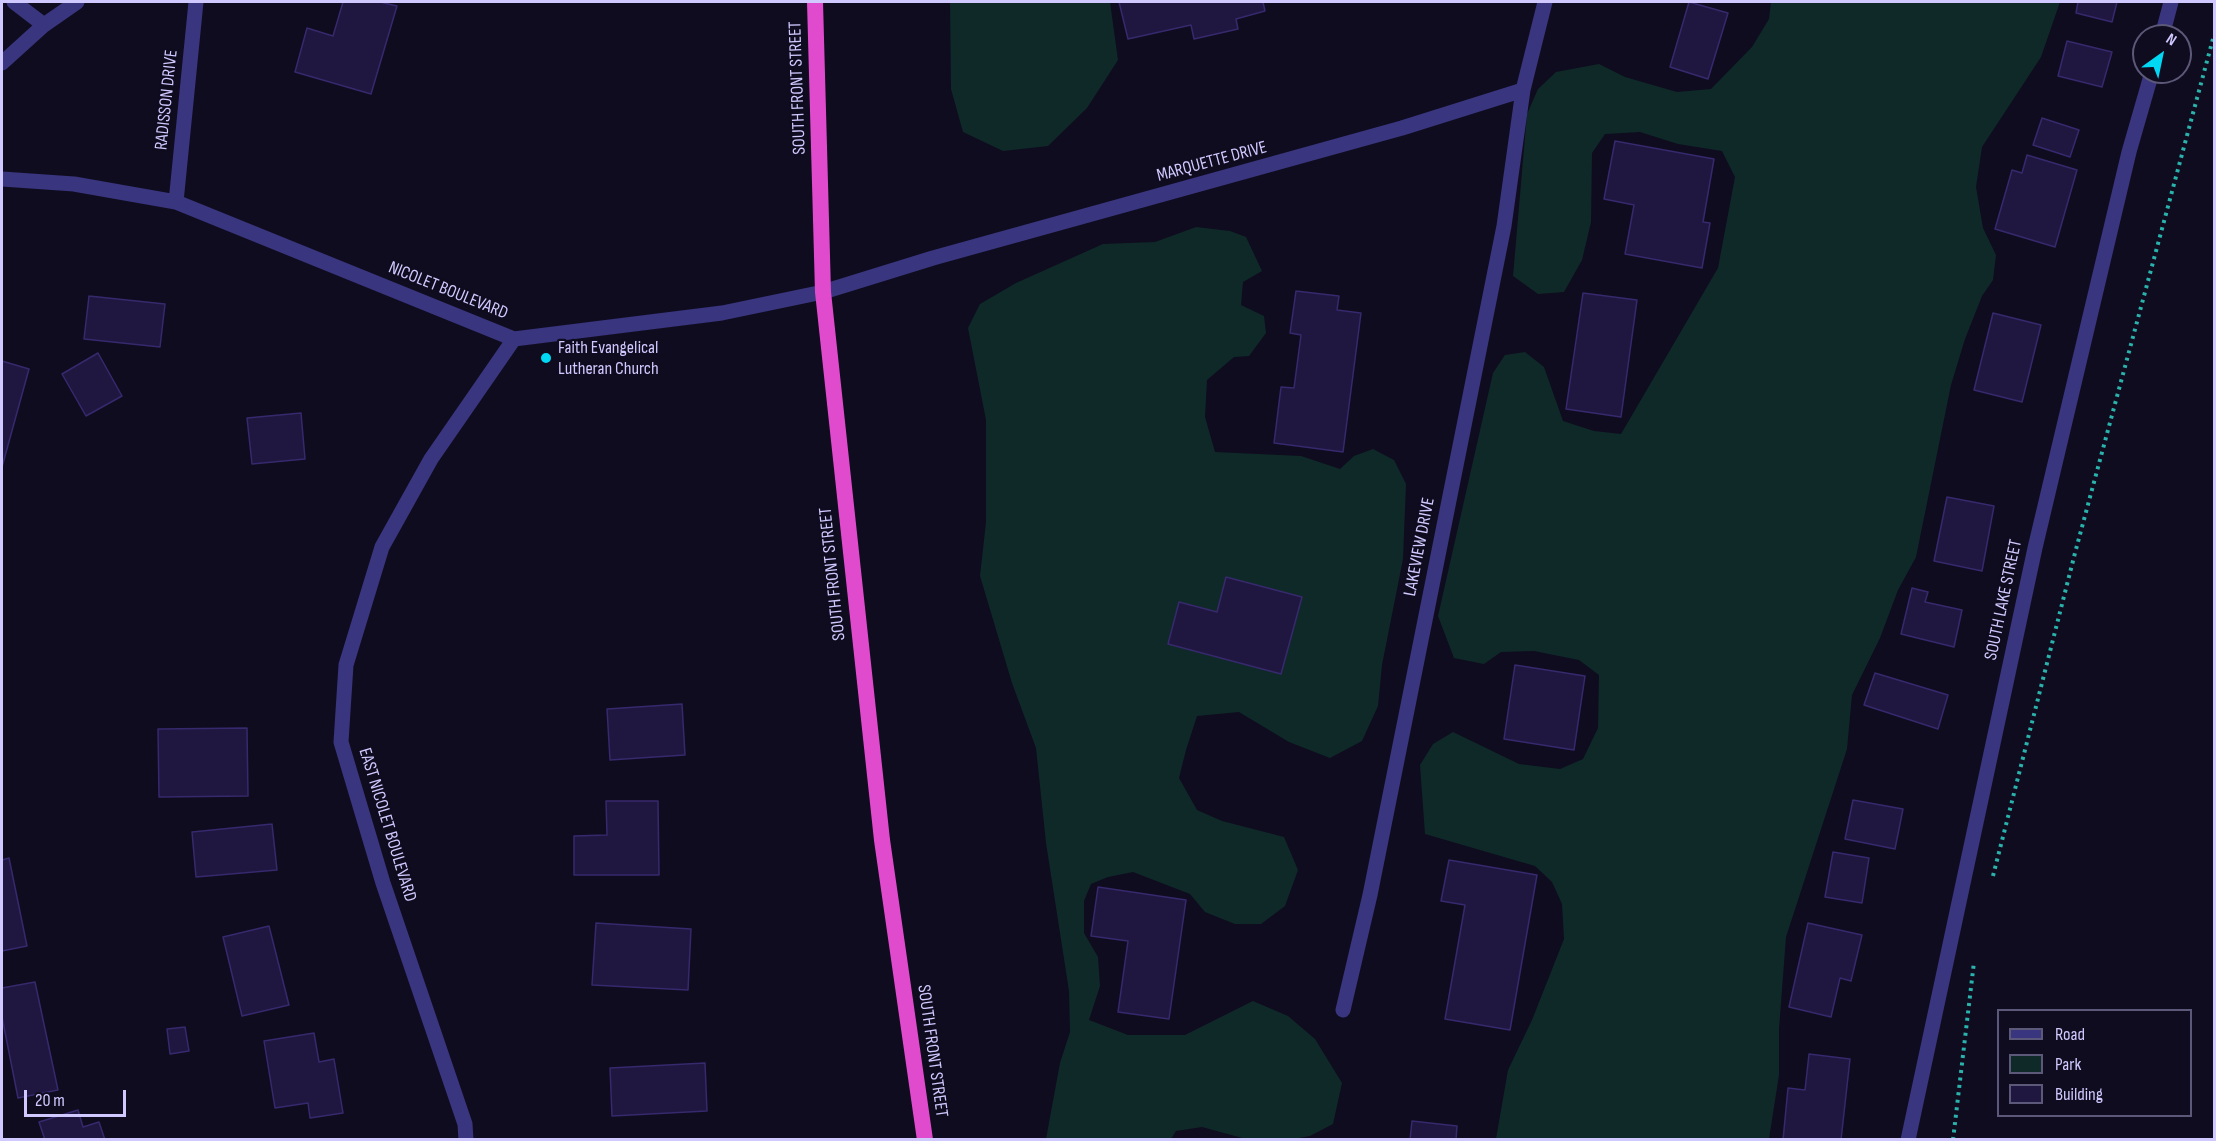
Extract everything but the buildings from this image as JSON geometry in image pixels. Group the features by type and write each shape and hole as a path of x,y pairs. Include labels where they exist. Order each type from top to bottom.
{"highway":[{"name":"SOUTH FRONT STREET","path":"815,2 823,292 882,840 925,1140"}],"street":[{"path":"14,2 44,26"},
{"path":"2,63 44,26 77,2"},
{"name":"RADISSON DRIVE","path":"176,202 196,2"},
{"path":"1522,90 1545,2"},
{"path":"2165,24 2171,2"},
{"name":"SOUTH LAKE STREET","path":"1908,1140 2035,548 2129,152 2149,84"},
{"name":"MARQUETTE DRIVE","path":"823,292 933,258 1402,128 1522,90"},
{"name":"LAKEVIEW DRIVE","path":"1343,1010 1370,895 1502,237 1522,90"},
{"name":"NICOLET BOULEVARD","path":"2,179 74,184 176,202 514,339 722,313 823,292"},
{"name":"EAST NICOLET BOULEVARD","path":"466,1140 465,1124 383,883 340,742 346,665 382,547 431,459 514,339"}],"path":[{"path":"1991,883 2075,553 2214,35"},
{"path":"1953,1140 1976,952"}],"green space":[{"path":"950,2 1110,2 1118,60 1087,108 1048,146 1003,151 963,132 951,89"},
{"path":"1771,2 2060,2 2041,57 1982,147 1976,187 1983,228 1996,255 1993,280 1982,296 1965,339 1951,385 1916,557 1898,590 1880,638 1852,695 1847,749 1786,937 1779,1029 1779,1075 1769,1139 1496,1139 1508,1070 1532,1020 1564,939 1562,904 1552,882 1535,866 1425,834 1420,765 1433,744 1453,732 1519,764 1560,769 1583,759 1598,728 1599,675 1579,660 1534,651 1501,652 1484,664 1454,658 1438,616 1493,373 1505,355 1525,352 1544,367 1563,421 1594,431 1621,434 1718,268 1735,177 1722,151 1678,144 1640,132 1605,134 1592,153 1591,222 1582,260 1564,292 1538,294 1513,276 1527,114 1538,89 1556,72 1599,64 1625,77 1677,92 1711,89 1752,47 1769,19"},
{"path":"1196,227 1230,231 1246,237 1262,271 1243,282 1241,305 1264,316 1266,333 1249,356 1234,357 1207,380 1205,417 1215,452 1301,456 1340,469 1354,456 1373,449 1394,460 1406,484 1403,559 1382,665 1378,706 1362,741 1330,758 1289,742 1239,712 1197,716 1179,778 1197,810 1222,821 1284,837 1298,870 1285,906 1261,924 1235,924 1205,912 1190,894 1133,872 1108,877 1091,884 1084,901 1084,933 1098,957 1100,986 1089,1020 1128,1035 1185,1035 1253,1001 1288,1016 1315,1039 1342,1083 1333,1124 1310,1136 1293,1139 1246,1139 1202,1127 1176,1131 1171,1139 1046,1139 1060,1063 1070,1032 1069,991 1046,843 1036,748 1012,683 980,576 986,522 986,420 968,328 980,304 1016,283 1103,244 1155,242"}],"place":[{"name":"Faith Evangelical Lutheran Church","path":"546,358"}]}
